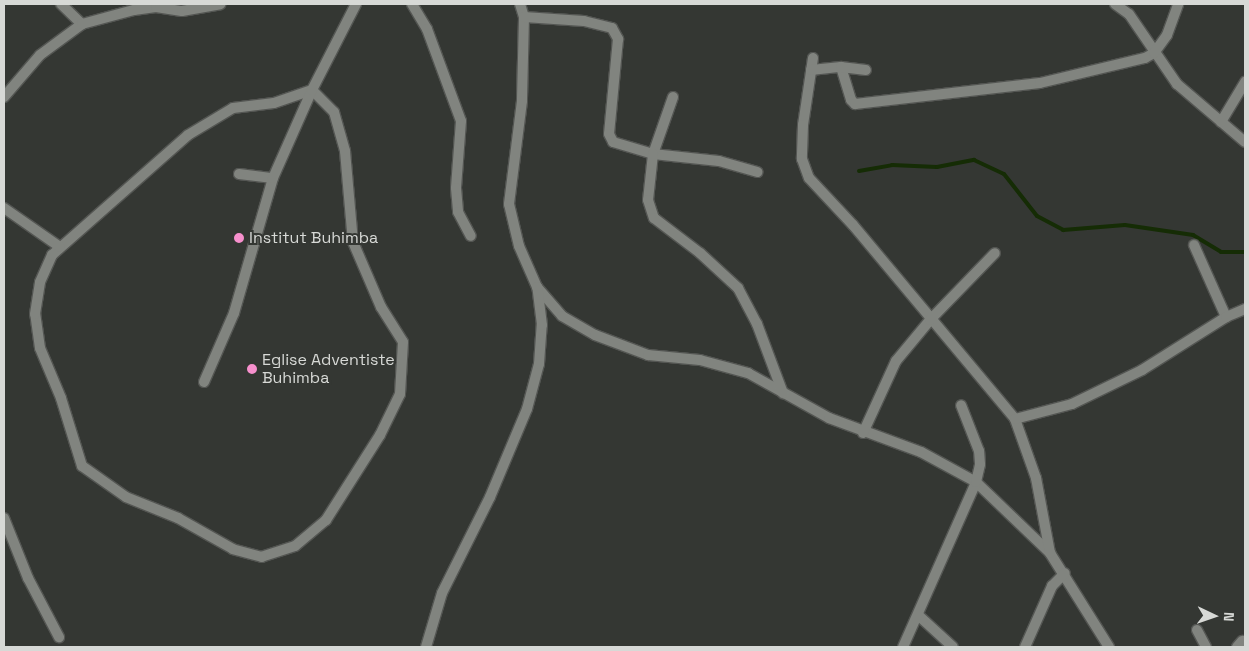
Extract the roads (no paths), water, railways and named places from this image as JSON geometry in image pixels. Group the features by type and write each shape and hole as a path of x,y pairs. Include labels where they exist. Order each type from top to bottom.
{"street":[{"path":"61,4 82,24"},
{"path":"4,97 40,55 82,24 132,7 156,7 182,11 220,4"},
{"path":"204,382 234,313 273,178 312,90 356,4"},
{"path":"412,4 427,29 461,121 456,188 458,212 471,236"},
{"path":"426,647 442,593 490,497 527,409 539,364 542,325 537,287 519,246 509,204 522,101 524,17 520,4"},
{"path":"1115,4 1129,14 1177,84 1245,142"},
{"path":"841,68 851,100 855,104 1040,83 1145,58 1154,52 1167,35 1178,4"},
{"path":"524,17 584,21 612,28 618,39 618,55 609,134 613,142 653,154 719,162 757,172"},
{"path":"813,58 802,158 809,178 853,224 930,320 1015,419 1036,478 1050,553"},
{"path":"812,70 841,68 866,70"},
{"path":"1221,122 1245,82"},
{"path":"312,90 334,112 345,151 353,242 381,307 403,342 400,394 380,435 326,520 295,546 262,558 233,549 178,518 126,497 82,466 61,398 40,348 35,314 40,282 52,255 188,135 233,108 274,103 312,90"},
{"path":"673,97 653,154 648,200 654,218 700,253 738,288 757,324 783,393"},
{"path":"239,174 273,178"},
{"path":"4,208 60,247"},
{"path":"1194,245 1226,318"},
{"path":"864,433 896,361 930,320 995,253"},
{"path":"537,287 562,316 595,335 648,355 700,360 748,374 829,418 864,433 921,452 976,482 1050,553 1064,573 1089,620 1109,647"},
{"path":"1015,419 1072,404 1142,370 1226,318 1245,309"},
{"path":"903,647 976,482 980,464 979,451 961,405"},
{"path":"4,518 28,578 59,637"},
{"path":"1025,647 1052,586 1064,573"},
{"path":"918,615 953,647"},
{"path":"1197,630 1206,647"}],"waterway":[{"path":"859,171 892,165 937,167 974,160 1004,174 1037,216 1063,230 1125,225 1193,235 1221,252 1245,252"}],"place":[{"name":"Institut Buhimba","path":"239,238"},
{"name":"Eglise Adventiste Buhimba","path":"252,369"}]}
